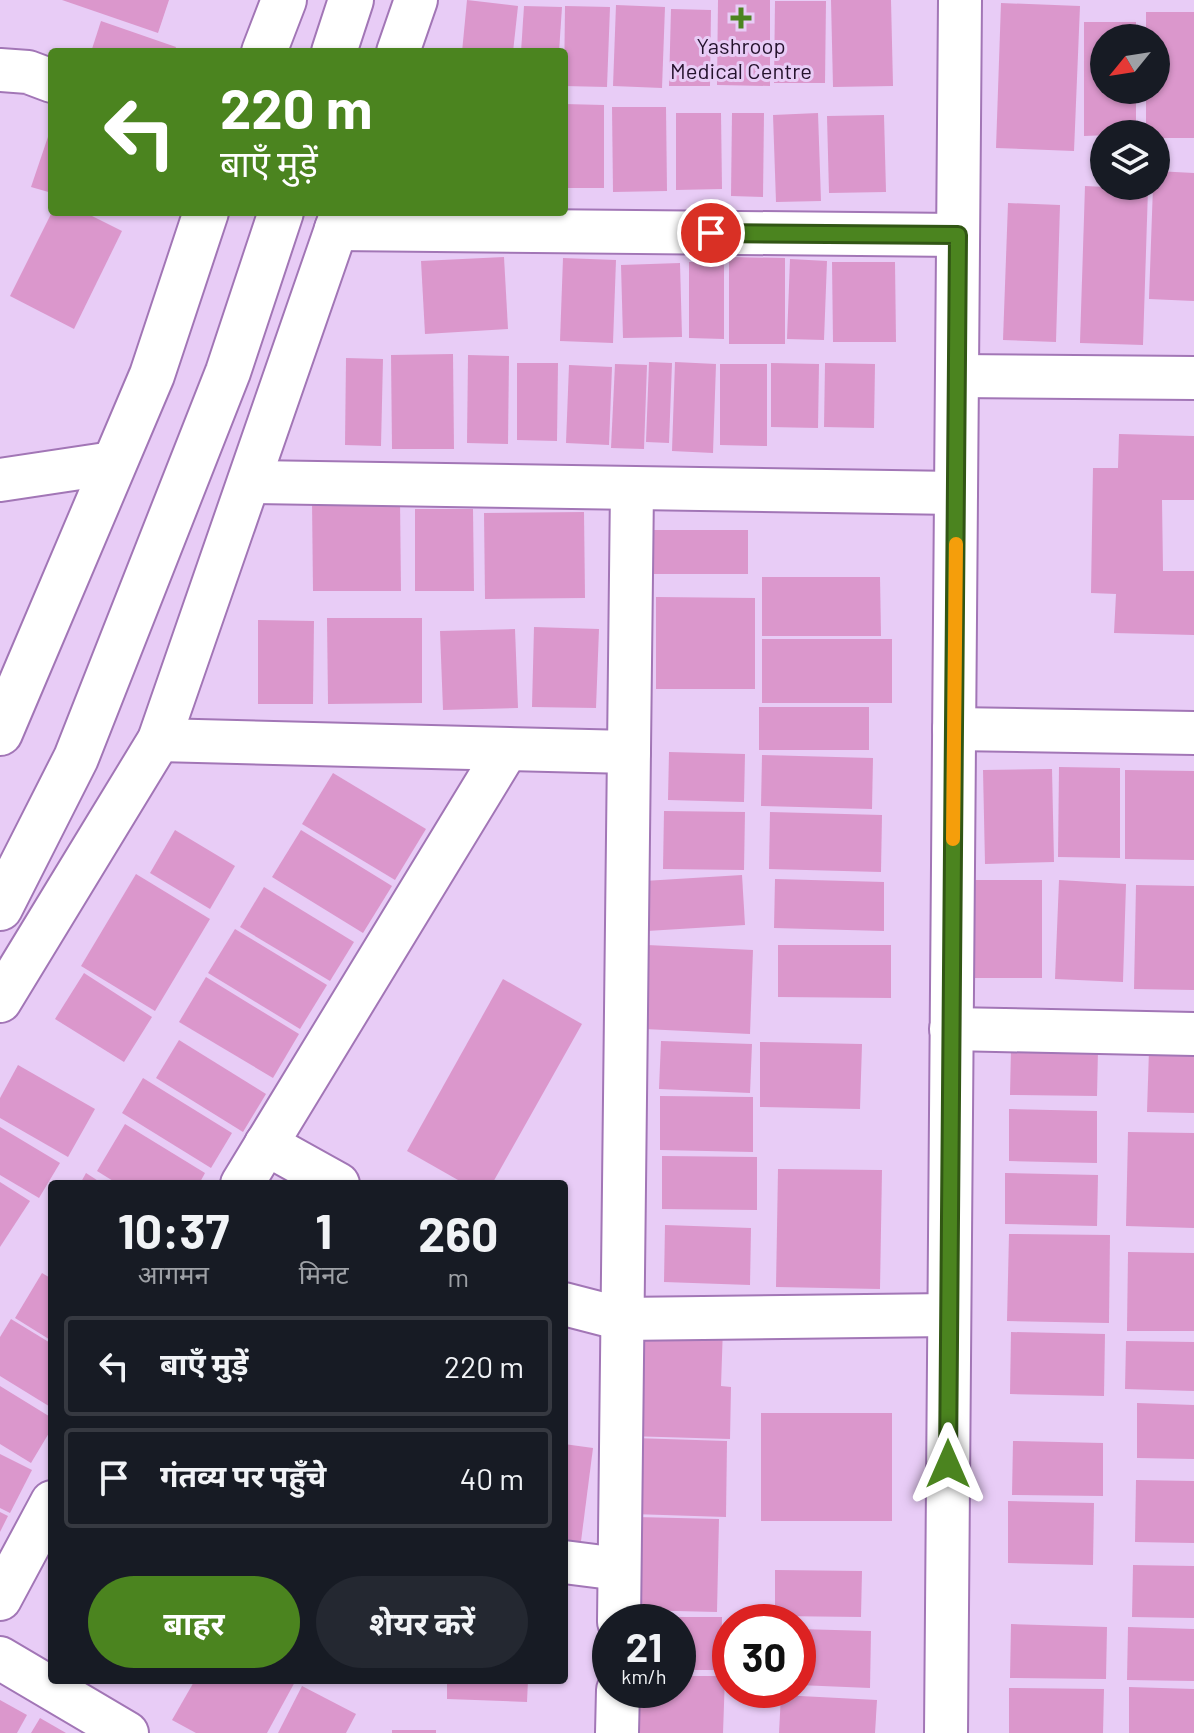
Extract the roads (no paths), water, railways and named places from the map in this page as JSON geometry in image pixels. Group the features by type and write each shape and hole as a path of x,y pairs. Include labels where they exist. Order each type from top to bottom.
{"main road":[{"path":"266,48 284,0"},
{"path":"335,48 351,0"},
{"path":"4,715 152,375 205,216"},
{"path":"0,908 76,758 228,372 280,216"}],"street":[{"path":"399,48 416,0"},
{"path":"946,1733 960,0"},
{"path":"0,70 28,72 48,80"},
{"path":"0,1001 159,740 339,220 958,235"},
{"path":"957,376 1194,378"},
{"path":"0,480 113,463"},
{"path":"249,482 956,493"},
{"path":"619,1604 632,488"},
{"path":"954,729 1194,733"},
{"path":"159,740 629,752"},
{"path":"244,1180 507,749"},
{"path":"951,1029 1194,1034"},
{"path":"266,1144 331,1180"},
{"path":"568,1305 622,1319 949,1315"},
{"path":"0,1599 48,1509"},
{"path":"568,1563 619,1569"},
{"path":"0,1658 127,1733"},
{"path":"617,1733 618,1708"}],"place":[{"name":"Yashroop Medical Centre","path":"741,18"}]}
